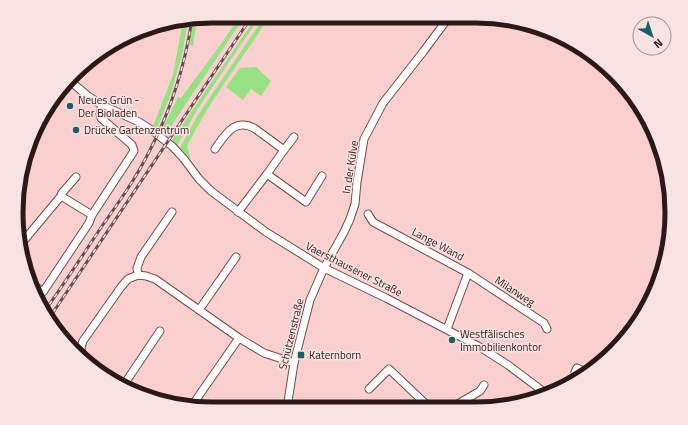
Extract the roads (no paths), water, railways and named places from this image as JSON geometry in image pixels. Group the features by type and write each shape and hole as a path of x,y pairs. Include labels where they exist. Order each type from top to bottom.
{"street":[{"name":"In der Külve","path":"324,268 344,232 355,204 364,139 383,102 424,52 445,23"},
{"name":"Vaersthausener Straße","path":"74,84 102,106 134,120 153,131 173,147 199,179 211,191 266,232 324,268 386,298 480,347 542,390"},
{"path":"39,290 43,292 89,223 92,215 134,151 132,145 101,118 100,114 102,106"},
{"path":"215,149 228,131 233,127 248,125 284,150"},
{"path":"238,212 294,137"},
{"path":"267,174 306,202 322,176"},
{"path":"25,239 76,177"},
{"path":"61,196 92,215"},
{"path":"138,275 141,257 172,212"},
{"name":"Lange Wand","path":"368,214 373,222 468,273 447,329"},
{"path":"199,310 236,257"},
{"name":"Schützenstraße","path":"288,402 294,363 310,300 324,268"},
{"name":"Milanweg","path":"468,273 544,323 548,329"},
{"path":"81,348 83,341 116,293 128,279 132,276 138,275 155,279 239,338 264,353 294,363"},
{"path":"126,381 160,331"},
{"path":"195,401 239,338"},
{"path":"575,372 577,368 581,370"},
{"path":"369,389 389,369 424,402"},
{"path":"461,402 480,391 484,385"}],"railway":[{"path":"52,314 247,23"},
{"path":"48,307 127,190 149,152 164,120 176,87 191,24"}],"place":[{"name":"Neues Grün - Der Bioladen","path":"70,106"},
{"name":"Drücke Gartenzentrum","path":"76,130"},
{"name":"Westfälisches Immobilienkontor","path":"452,340"},
{"name":"Katernborn","path":"301,355"}]}
